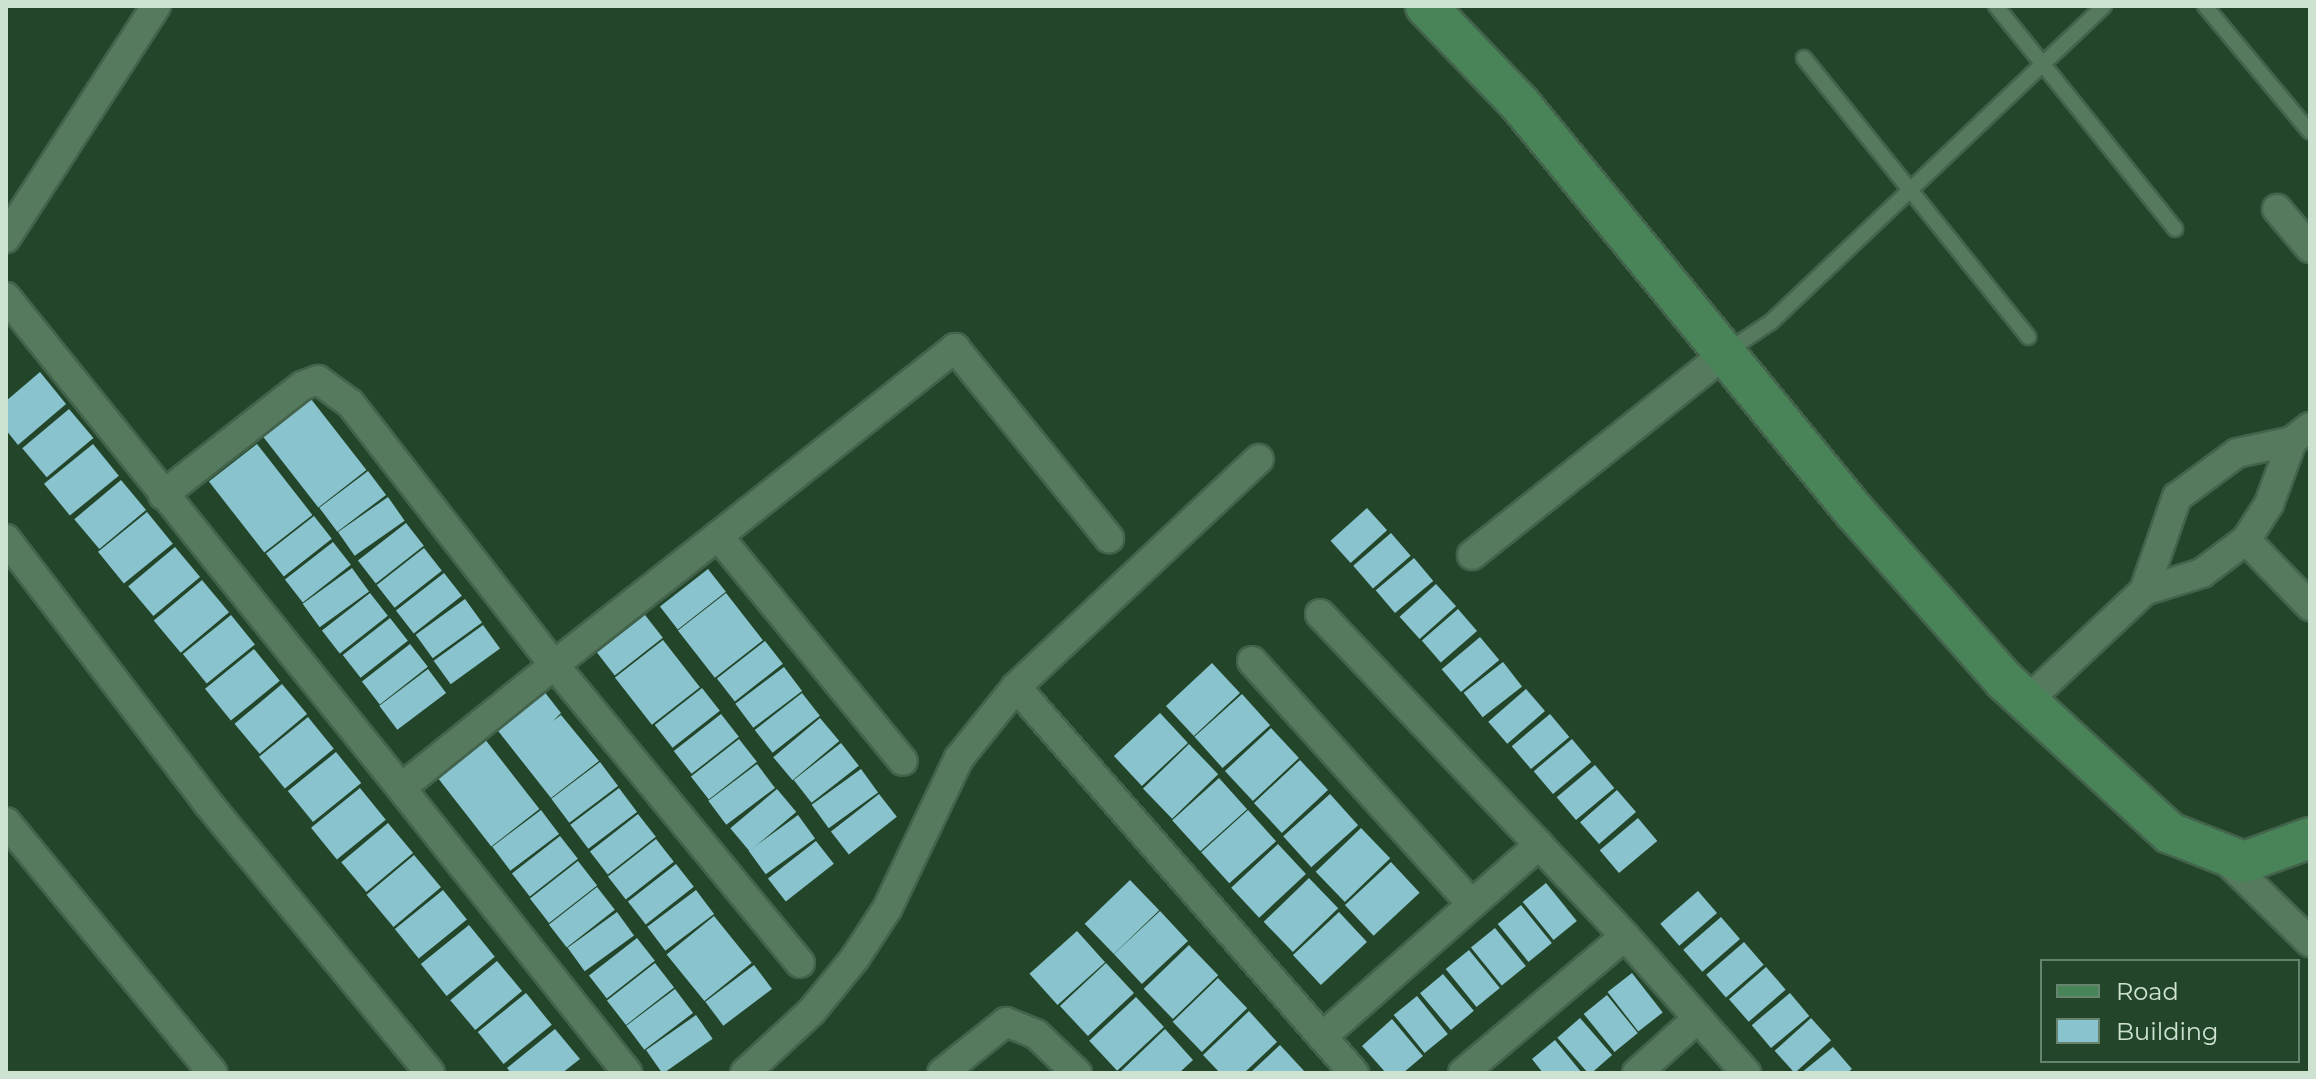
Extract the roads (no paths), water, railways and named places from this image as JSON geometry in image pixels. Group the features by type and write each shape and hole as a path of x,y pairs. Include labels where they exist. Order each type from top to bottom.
{"street":[{"path":"6,238 156,6"},
{"path":"1426,6 1520,104 1854,511 2027,701 2170,833 2244,862 2309,839"},
{"path":"2277,209 2310,248"},
{"path":"6,297 628,1073"},
{"path":"401,788 955,348 1109,538"},
{"path":"1472,555 1726,353"},
{"path":"163,495 291,393 318,380 350,403 554,665 800,963"},
{"path":"2027,701 2144,591 2202,573 2246,540 2269,504 2301,434"},
{"path":"2144,591 2177,497 2237,453 2301,434"},
{"path":"745,1073 812,1011 855,958 887,909 959,758 1016,687 1259,459"},
{"path":"718,536 903,761"},
{"path":"6,539 206,801 430,1073"},
{"path":"2246,540 2310,606"},
{"path":"1320,614 1625,936 1746,1073"},
{"path":"1252,661 1469,901"},
{"path":"1016,687 1354,1073"},
{"path":"6,822 213,1073"},
{"path":"1322,1037 1469,901 1539,845"},
{"path":"2216,851 2310,942"},
{"path":"1463,1073 1625,936"},
{"path":"1637,1073 1698,1018"},
{"path":"942,1073 1006,1022 1036,1034 1077,1073"}],"lane":[{"path":"1996,6 2175,229"},
{"path":"1726,353 1771,322 2104,6"},
{"path":"2205,6 2309,131"},
{"path":"1804,58 1908,192 2028,337"}]}
